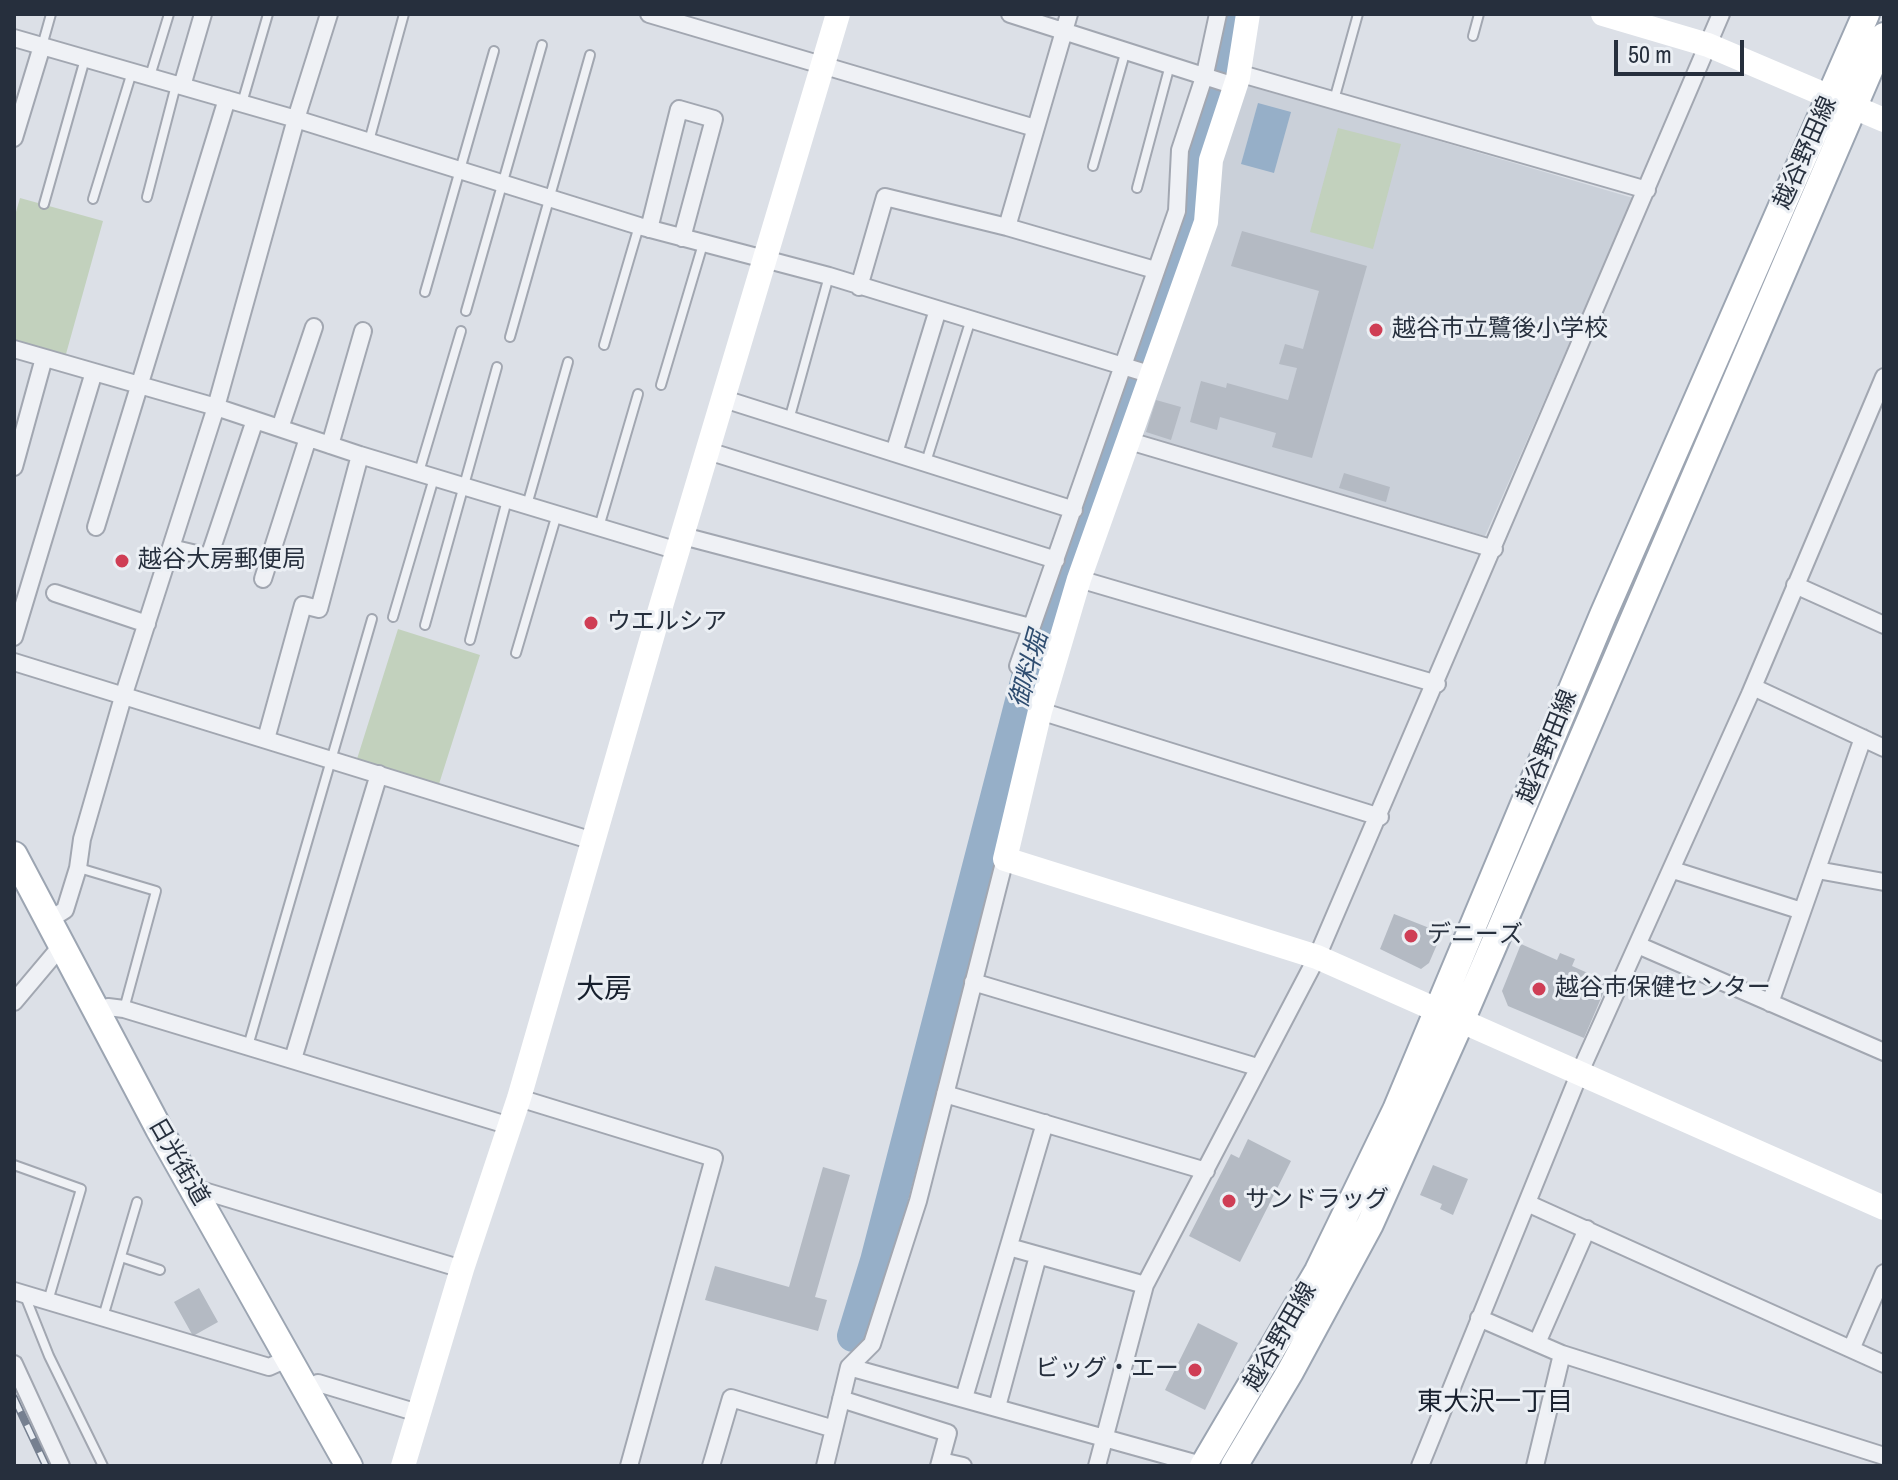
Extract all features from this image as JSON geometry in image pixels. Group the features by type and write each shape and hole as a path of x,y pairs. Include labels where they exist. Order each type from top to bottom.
{"main road":[{"name":"越谷野田線","path":"1234,1466 1290,1372 1370,1224 1450,1016 1842,102 1866,14"},
{"name":"越谷野田線","path":"1842,102 1884,36"},
{"name":"日光街道","path":"14,855 349,1466"},
{"name":"越谷野田線","path":"1204,1466 1318,1271 1450,1016"}],"street":[{"path":"179,85 203,14"},
{"path":"49,920 65,910 78,868 82,839 123,697 216,407 296,119 329,14"},
{"path":"649,14 1035,128"},
{"path":"403,1466 462,1269 519,1098 763,259 838,14"},
{"path":"1010,14 1170,63 1334,100 1647,190"},
{"path":"1007,227 1069,14"},
{"path":"1018,666 1074,510 1135,369 1206,222 1222,77 1218,14"},
{"path":"825,1466 849,1367 872,1344 918,1201 1040,711 1079,579 1126,440 1135,369 1155,270 1177,211 1180,150 1222,77 1248,14"},
{"path":"1603,14 1708,45 1884,120"},
{"path":"1097,1466 1145,1285 1317,957 1437,684 1721,14"},
{"path":"14,38 296,119 644,227 829,276 1135,369"},
{"path":"14,138 42,46"},
{"path":"96,527 139,385 235,101"},
{"path":"644,227 679,109 714,119 682,238"},
{"path":"859,287 885,197 1007,227 1155,270"},
{"path":"894,453 936,316"},
{"path":"280,428 314,327"},
{"path":"330,445 363,331"},
{"path":"14,349 216,407 360,455 599,527 680,543 1030,627"},
{"path":"14,467 44,358"},
{"path":"14,637 94,372"},
{"path":"1420,1466 1580,1072 1640,946 1884,377"},
{"path":"724,399 1074,510"},
{"path":"171,548 209,557 255,420"},
{"path":"263,579 308,438"},
{"path":"1126,440 1494,549"},
{"path":"708,451 1056,560"},
{"path":"266,739 303,605 319,609 360,455"},
{"path":"1079,579 1437,684"},
{"path":"1795,585 1884,625"},
{"path":"55,593 147,624"},
{"path":"14,662 593,841"},
{"path":"1753,687 1884,748"},
{"path":"1040,711 1380,817"},
{"path":"1770,1003 1863,738"},
{"path":"293,1059 379,774"},
{"path":"1005,859 1317,957 1884,1208"},
{"path":"1673,870 1802,911"},
{"path":"1817,870 1884,882"},
{"path":"14,1002 62,945"},
{"path":"1640,946 1884,1052"},
{"path":"14,976 32,981"},
{"path":"973,982 1257,1067"},
{"path":"98,1013 108,1007 124,1009 510,1126"},
{"path":"945,1094 1206,1171"},
{"path":"519,1098 714,1158 629,1466"},
{"path":"964,1398 1045,1123"},
{"path":"194,1188 462,1269"},
{"path":"1527,1203 1884,1364"},
{"path":"1537,1343 1587,1229"},
{"path":"1009,1247 1145,1285"},
{"path":"997,1407 1038,1256"},
{"path":"1852,1347 1884,1273"},
{"path":"19,1293 269,1367 289,1358"},
{"path":"1479,1318 1562,1354 1884,1456"},
{"path":"1535,1466 1562,1354"},
{"path":"14,1364 61,1466"},
{"path":"849,1367 1204,1466"},
{"path":"306,1390 318,1383 418,1413"},
{"path":"711,1466 731,1398 834,1429"},
{"path":"841,1399 948,1433 940,1463 963,1466"}],"lane":[{"path":"42,46 51,14"},
{"path":"149,77 169,14"},
{"path":"235,101 268,14"},
{"path":"369,142 404,14"},
{"path":"1334,100 1358,14"},
{"path":"1473,36 1479,14"},
{"path":"466,311 542,45"},
{"path":"1093,166 1126,50"},
{"path":"425,292 457,169 494,51"},
{"path":"510,337 590,55"},
{"path":"44,204 86,59"},
{"path":"1137,188 1170,63"},
{"path":"93,199 132,72"},
{"path":"147,197 179,85"},
{"path":"604,345 644,227"},
{"path":"661,385 703,244"},
{"path":"789,420 829,276"},
{"path":"926,463 972,319"},
{"path":"393,617 461,331"},
{"path":"527,505 568,362"},
{"path":"425,625 497,367"},
{"path":"599,527 638,394"},
{"path":"470,640 507,500"},
{"path":"516,653 557,514"},
{"path":"248,1046 372,619"},
{"path":"78,868 156,891 124,1009"},
{"path":"14,1165 81,1189 48,1301"},
{"path":"103,1317 137,1202"},
{"path":"121,1257 160,1270"},
{"path":"19,1293 103,1466"}],"shaded area":[{"name":"越谷市立鷺後小学校","path":"1245,84 1633,198 1485,536 1140,435"}],"green space":[{"path":"1338,128 1401,144 1373,249 1310,232"},
{"path":"20,198 103,221 66,354 14,340 14,219"},
{"path":"398,629 480,655 439,784 357,759"}],"water":[{"path":"1258,103 1291,112 1274,173 1241,164"}],"building":[{"path":"1242,231 1367,266 1312,458 1272,447 1276,433 1220,417 1217,430 1190,422 1201,381 1226,388 1227,383 1288,400 1297,368 1279,364 1285,344 1303,349 1319,291 1231,266"},
{"path":"1156,400 1181,407 1171,440 1146,432"},
{"path":"1344,473 1390,487 1386,502 1339,488"},
{"path":"1394,914 1442,933 1429,963 1421,969 1380,949"},
{"path":"1521,944 1557,960 1560,953 1575,959 1572,966 1608,982 1584,1038 1508,1006 1502,991"},
{"path":"1248,1139 1291,1161 1240,1262 1189,1236 1231,1154 1239,1158"},
{"path":"1433,1165 1468,1179 1453,1215 1440,1209 1442,1204 1420,1195"},
{"path":"823,1167 850,1175 815,1297 827,1300 818,1331 705,1300 715,1266 789,1287"},
{"path":"199,1288 218,1322 193,1336 174,1302"},
{"path":"1198,1323 1238,1343 1205,1410 1165,1390"}],"waterway":[{"name":"御料堀","path":"853,1336 876,1261 1035,647 1189,219 1191,165 1230,14"}],"railway":[{"path":"14,1398 46,1466"}],"place":[{"name":"越谷市立鷺後小学校","path":"1376,330"},
{"name":"越谷大房郵便局","path":"122,561"},
{"name":"ウエルシア","path":"591,623"},
{"name":"デニーズ","path":"1411,936"},
{"name":"越谷市保健センター","path":"1539,989"},
{"name":"サンドラッグ","path":"1229,1201"},
{"name":"ビッグ・エー","path":"1195,1370"}],"district":[{"name":"大房","path":"604,990"},
{"name":"東大沢一丁目","path":"1495,1403"}]}
